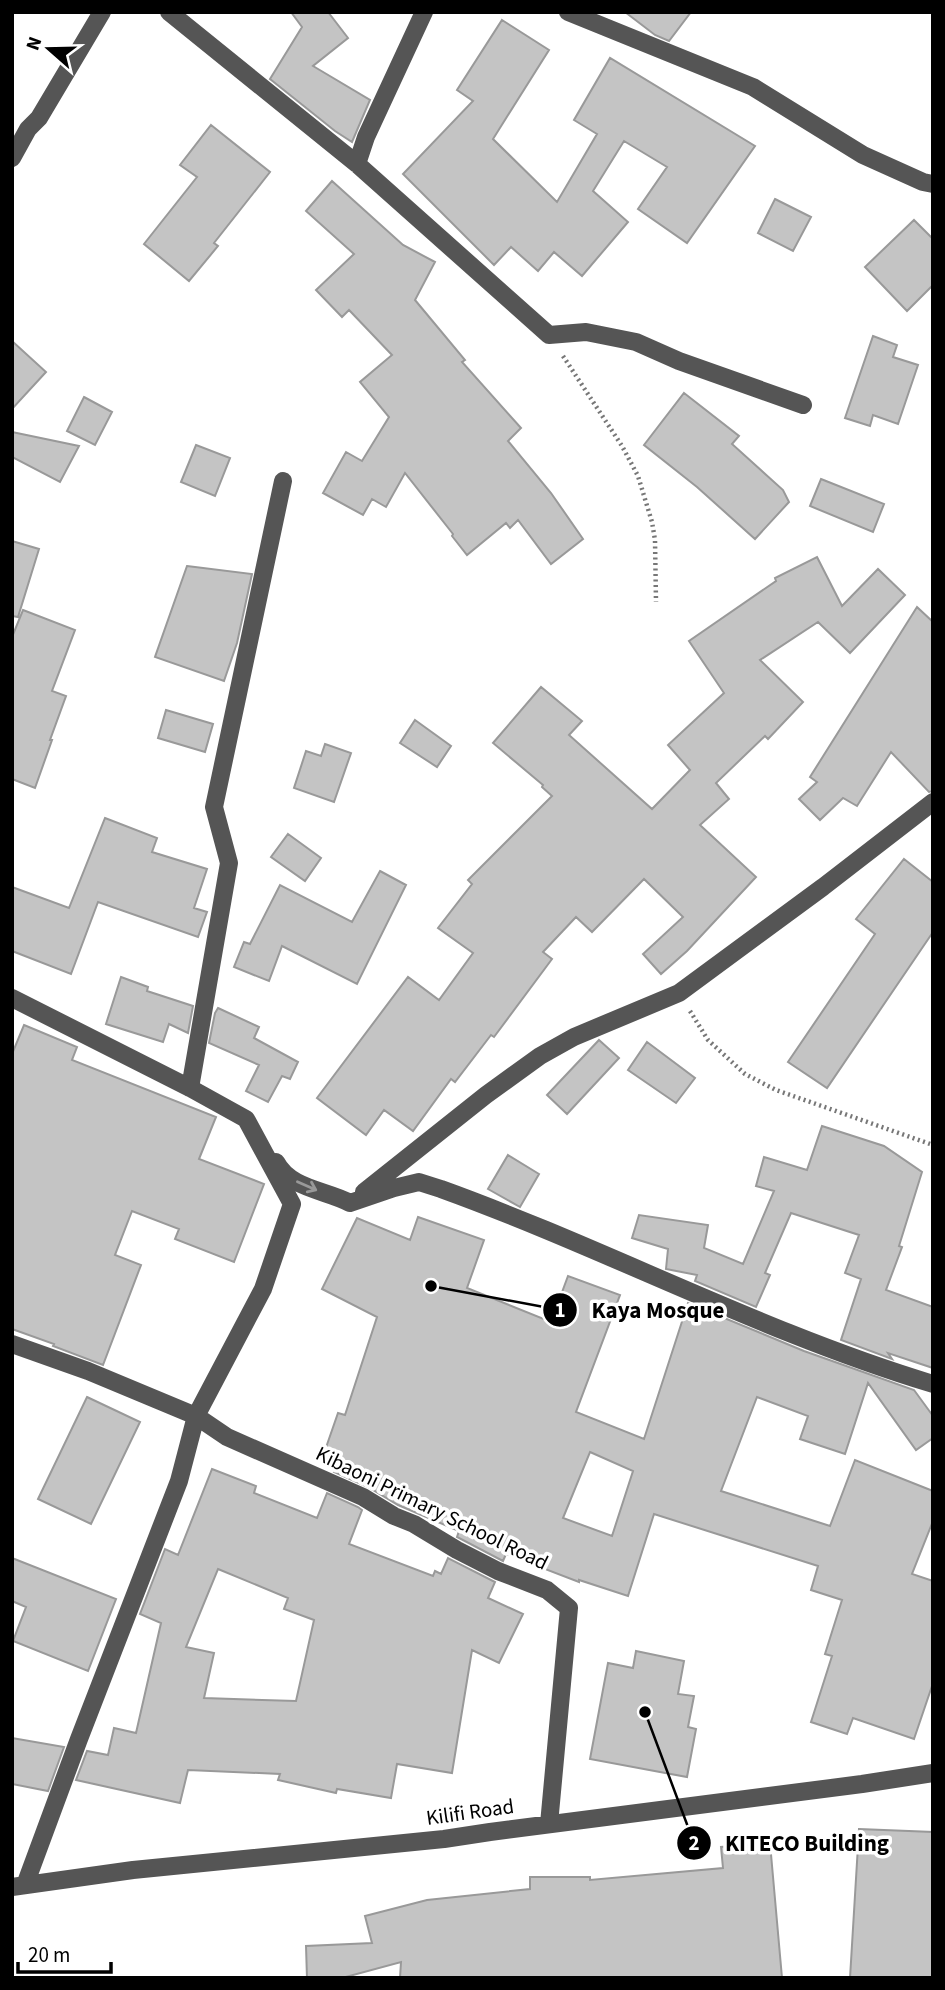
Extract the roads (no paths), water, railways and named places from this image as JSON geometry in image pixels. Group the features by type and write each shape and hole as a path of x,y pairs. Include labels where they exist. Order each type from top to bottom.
{"street":[{"path":"12,158 20,128 39,118 102,12"},
{"path":"169,12 357,164 549,335 586,332 636,342 679,361 803,405"},
{"path":"357,164 366,136 424,12"},
{"path":"568,12 753,87 863,155 933,184"},
{"path":"190,1088 229,863 214,807 283,481"},
{"path":"350,1203 486,1095 540,1056 574,1037 679,993 933,802"},
{"path":"12,998 246,1119 271,1152 281,1172 303,1185 338,1196 350,1203 419,1182 467,1199 769,1324 892,1372 933,1384"},
{"path":"19,1886 179,1481 196,1416 263,1289 292,1204 246,1119"},
{"path":"12,1344 88,1371 196,1416"},
{"name":"Kibaoni Primary School Road","path":"196,1416 227,1437 343,1487 488,1566 547,1590 569,1608 549,1824"},
{"name":"Kilifi Road","path":"19,1886 133,1870 444,1839 933,1773"}],"place":[{"name":"Kaya Mosque","path":"431,1286"},
{"name":"KITECO Building","path":"645,1712"}]}
